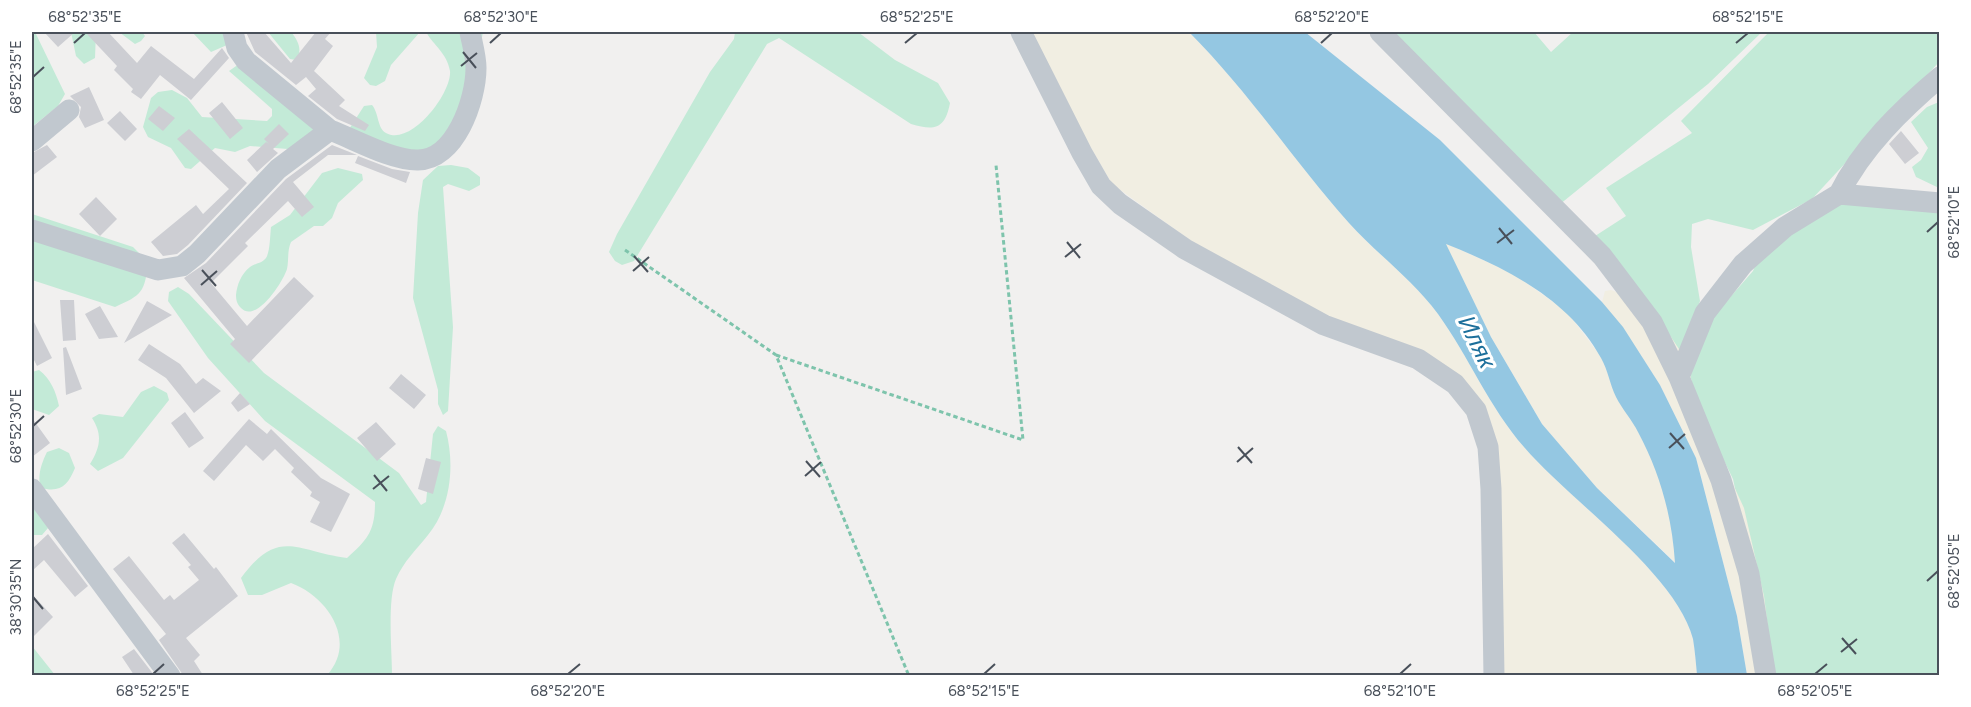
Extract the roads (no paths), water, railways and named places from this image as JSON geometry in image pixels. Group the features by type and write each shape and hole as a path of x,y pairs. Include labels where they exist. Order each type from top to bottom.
{"lane":[{"path":"233,32 237,48 246,61 330,130 394,155 416,160 434,158 447,148 473,98 476,67 470,32"},
{"path":"1020,32 1096,178 1120,204 1185,249 1324,325 1418,359 1455,384 1476,410 1488,447 1491,489 1494,675"},
{"path":"1380,32 1602,256 1652,322 1679,377 1721,480 1749,574 1766,675"},
{"path":"1679,377 1705,313 1743,264 1785,227 1839,194 1851,170 1870,146 1940,77"},
{"path":"32,141 69,110"},
{"path":"32,230 158,270 182,266 197,254 278,169 330,130"},
{"path":"1839,194 1940,203"},
{"path":"32,489 170,675"}],"water":[{"name":"Иляк","path":"1189,32 1305,32 1440,140 1602,302 1623,327 1660,385 1696,458 1737,616 1747,675 1697,675 1693,639 1683,614 1666,589 1619,538 1543,468 1524,447 1500,415 1438,314 1406,278 1349,223 1211,55","holes":["1446,244 1491,264 1534,288 1554,302 1588,337 1603,363 1616,397 1636,428 1653,463 1668,512 1675,563 1597,488 1542,424 1491,337"]}]}
